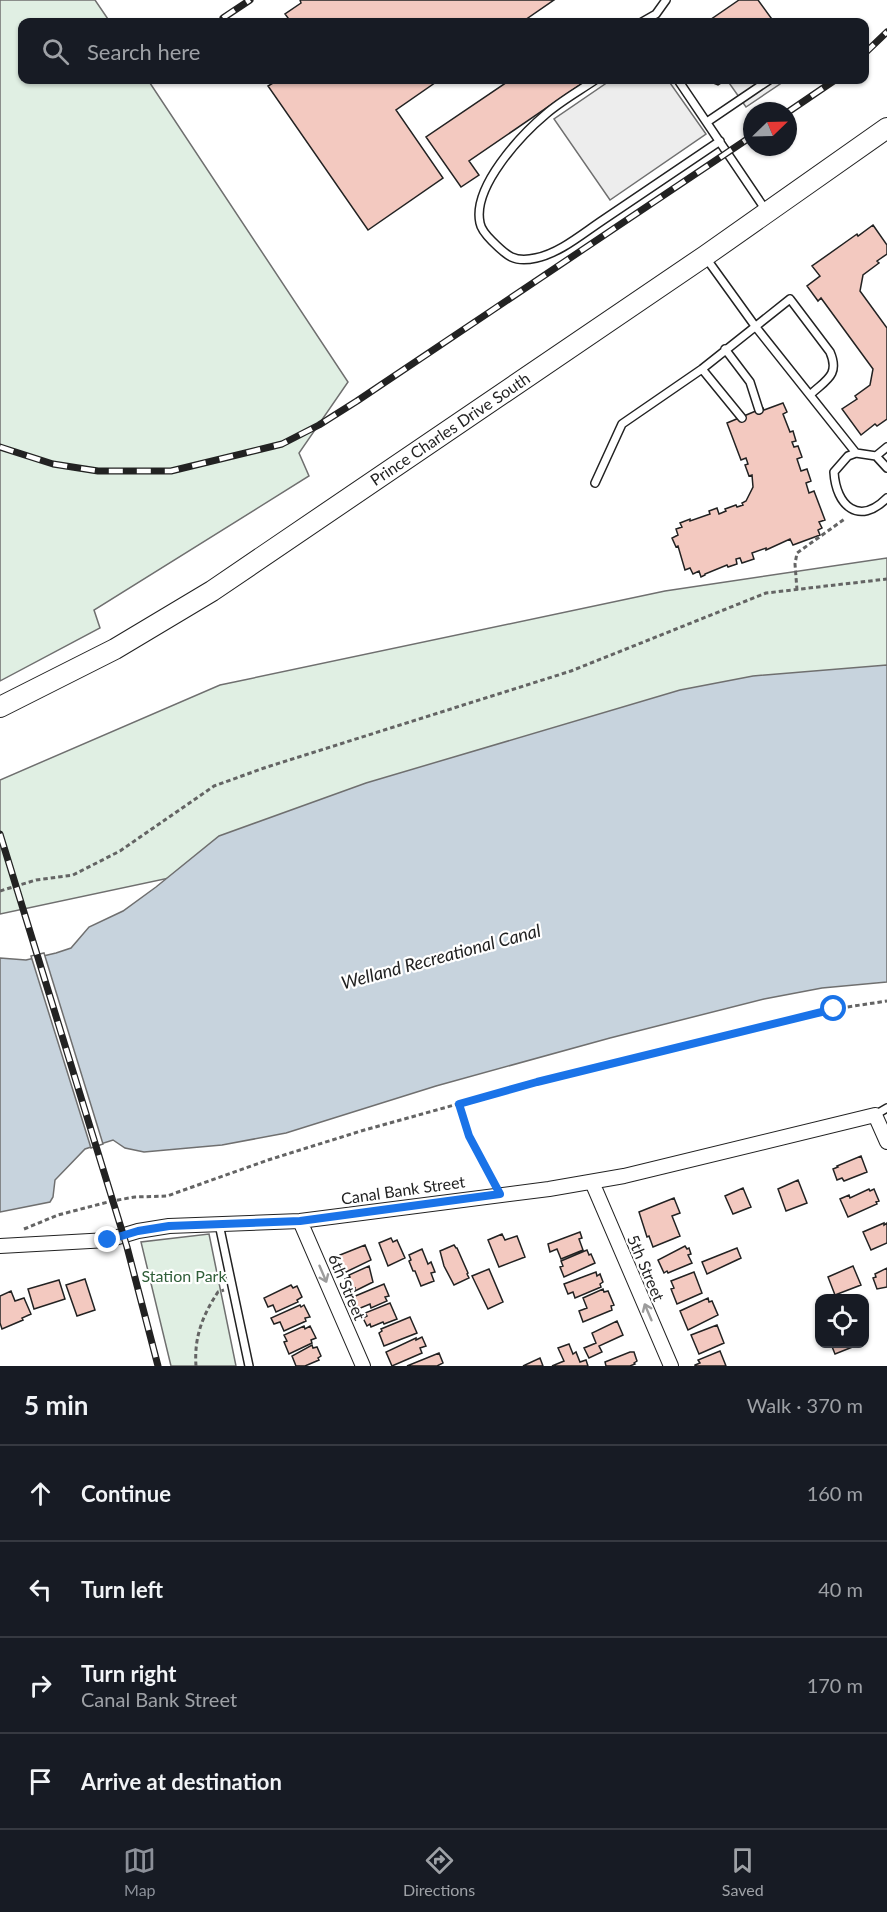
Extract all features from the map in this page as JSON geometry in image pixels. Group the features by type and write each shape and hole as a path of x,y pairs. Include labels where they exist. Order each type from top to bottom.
{"main road":[{"name":"Prince Charles Drive South","path":"0,707 115,649 212,591 705,256 887,128"}],"street":[{"name":"Canal Bank Street","path":"0,1246 92,1242 169,1226 300,1221 592,1182 624,1176 881,1111"},
{"path":"881,1111 887,1142"},
{"name":"5th Street","path":"592,1182 666,1365"},
{"name":"6th Street","path":"300,1221 363,1366"}],"lane":[{"path":"649,18 656,14 666,0"},
{"path":"589,84 548,112 532,127 518,141 484,189 479,206 480,224 489,238 510,258 520,260 536,258 565,245 720,141"},
{"path":"681,84 767,212"},
{"path":"707,122 763,84"},
{"path":"705,256 756,326 856,453"},
{"path":"595,483 622,424 702,369 790,299 830,352 834,362 832,374 811,394"},
{"path":"725,350 750,382 759,410"},
{"path":"702,369 742,418"},
{"path":"876,456 887,447"},
{"path":"887,468 876,456 856,453 848,456 834,472 834,482 844,505 855,511 866,511 879,506 887,498"},
{"path":"219,1224 249,1366"}],"path":[{"path":"796,590 797,553 855,511"},
{"path":"0,891 36,880 73,875 120,851 214,786 264,768 571,670 766,593 887,579"},
{"path":"19,1231 58,1215 112,1201 135,1197 167,1196 268,1160 361,1131 537,1082 822,1012 887,1001"},
{"path":"459,1104 469,1136 500,1194"},
{"path":"196,1366 197,1335 204,1316 218,1292 232,1287"}],"green space":[{"path":"0,0 95,0 107,18 18,18 18,84 151,84 348,382 299,453 309,476 94,610 100,628 0,681"},
{"path":"887,558 887,725 0,914 0,780 220,685 665,591"},
{"name":"Station Park","path":"209,1234 236,1366 171,1366 141,1242"}],"shaded area":[{"path":"605,84 671,84 706,134 610,200 554,119"},
{"path":"730,84 780,84 753,102 743,103"}],"water":[{"name":"Welland Recreational Canal","path":"887,665 887,982 822,988 764,999 436,1086 286,1133 222,1145 144,1152 125,1148 113,1140 85,1149 55,1180 53,1197 50,1202 0,1212 0,958 26,960 71,948 89,927 123,911 219,836 366,783 680,690 753,676"}],"pier":[{"path":"44,953 103,1144 91,1148 31,956"}],"building":[{"path":"300,0 554,0 528,18 288,18 285,14 301,3"},
{"path":"739,0 758,0 771,18 713,18"},
{"path":"271,84 433,84 396,110 443,178 368,230 268,86"},
{"path":"504,84 581,84 469,161 479,175 461,187 426,137"},
{"path":"873,225 887,245 887,254 863,275 860,291 887,328 887,419 877,426 875,424 861,435 842,409 857,399 855,396 870,385 873,369 821,298 818,301 807,286 820,276 812,266"},
{"path":"783,403 787,412 783,414 796,441 792,442 794,447 798,446 802,457 797,459 801,471 807,469 811,481 806,483 809,493 814,491 825,520 819,522 822,528 818,530 820,535 793,545 790,539 766,550 766,548 752,553 754,559 742,563 740,558 736,559 737,564 728,567 727,565 701,577 699,571 693,574 690,568 685,570 678,546 676,547 672,538 678,535 676,529 682,527 680,523 710,514 709,511 717,508 719,514 726,511 725,509 743,505 742,503 746,501 753,487 752,475 749,476 745,465 748,464 746,458 741,460 727,423 763,408 764,410"},
{"path":"861,1156 867,1172 844,1181 842,1178 837,1180 833,1169"},
{"path":"798,1180 807,1203 786,1211 778,1189"},
{"path":"743,1188 751,1207 733,1214 725,1196"},
{"path":"869,1189 870,1191 874,1189 879,1201 876,1202 877,1204 848,1217 840,1199 849,1195 850,1198"},
{"path":"674,1198 680,1213 672,1216 680,1236 653,1247 649,1236 647,1237 639,1212"},
{"path":"884,1223 884,1225 887,1223 887,1243 871,1250 863,1232"},
{"path":"580,1232 582,1238 579,1239 583,1250 561,1259 557,1249 550,1252 548,1244"},
{"path":"502,1234 505,1240 517,1236 525,1257 499,1267 488,1240"},
{"path":"391,1238 393,1242 397,1240 405,1258 388,1266 379,1243"},
{"path":"365,1245 371,1260 346,1272 341,1271 336,1260 341,1258 340,1255"},
{"path":"454,1245 469,1278 454,1285 444,1266 440,1251"},
{"path":"685,1246 689,1248 691,1254 688,1255 692,1263 664,1273 658,1260"},
{"path":"737,1248 741,1258 707,1274 702,1262"},
{"path":"422,1249 428,1264 431,1262 435,1272 431,1273 434,1281 421,1286 409,1261 411,1260 409,1255"},
{"path":"587,1250 595,1263 564,1277 560,1267 563,1266 561,1261"},
{"path":"369,1266 373,1282 355,1291 355,1288 350,1291 345,1279"},
{"path":"853,1266 861,1285 835,1294 828,1277"},
{"path":"887,1268 887,1287 877,1289 873,1278 876,1277 875,1274"},
{"path":"489,1269 503,1302 488,1309 472,1276"},
{"path":"596,1272 597,1276 600,1274 603,1282 600,1284 601,1287 575,1298 573,1292 568,1294 564,1284"},
{"path":"694,1272 702,1293 677,1304 671,1289 674,1288 671,1281"},
{"path":"85,1279 95,1310 77,1316 66,1285"},
{"path":"59,1280 65,1299 34,1309 28,1289"},
{"path":"384,1284 389,1296 385,1297 387,1301 371,1308 370,1304 358,1309 353,1297"},
{"path":"291,1285 293,1288 297,1286 302,1297 297,1300 298,1302 276,1312 273,1305 268,1307 264,1298"},
{"path":"603,1289 604,1292 608,1291 614,1305 611,1306 612,1310 583,1322 579,1311 587,1308 583,1298"},
{"path":"11,1291 15,1301 24,1298 31,1314 2,1329 0,1296"},
{"path":"708,1298 709,1302 712,1301 718,1315 688,1330 680,1311"},
{"path":"390,1303 397,1319 384,1324 383,1322 371,1327 370,1324 367,1326 363,1318 367,1316 365,1313"},
{"path":"300,1305 301,1307 304,1305 310,1317 305,1318 306,1321 284,1331 280,1322 274,1324 271,1318"},
{"path":"410,1317 417,1333 384,1346 379,1333 381,1329"},
{"path":"617,1321 623,1335 599,1346 602,1352 589,1358 584,1348 596,1343 592,1333"},
{"path":"717,1325 724,1343 699,1354 691,1335"},
{"path":"304,1326 305,1329 310,1326 316,1338 311,1340 312,1343 289,1354 284,1335"},
{"path":"422,1337 426,1346 420,1348 422,1353 392,1366 386,1352"},
{"path":"569,1344 573,1354 576,1352 580,1362 586,1360 588,1366 552,1366 564,1361 558,1348"},
{"path":"312,1345 313,1348 317,1347 321,1356 319,1360 305,1366 296,1366 292,1356"},
{"path":"833,1348 850,1348 835,1354"},
{"path":"720,1351 726,1366 695,1366 700,1363 698,1360"},
{"path":"634,1352 637,1361 635,1364 606,1366 605,1362"},
{"path":"439,1353 443,1363 437,1366 407,1366"},
{"path":"540,1358 543,1366 523,1366"}],"railway":[{"path":"223,18 250,0"},
{"path":"869,49 887,32"},
{"path":"797,106 829,84"},
{"path":"0,447 53,464 98,471 171,471 282,444 319,425 357,401 743,142"},
{"path":"0,834 127,1247 158,1366"}],"route":[{"path":"108,1240 138,1231 169,1226 300,1221 500,1194 469,1136 459,1104 537,1082 834,1009"}]}
